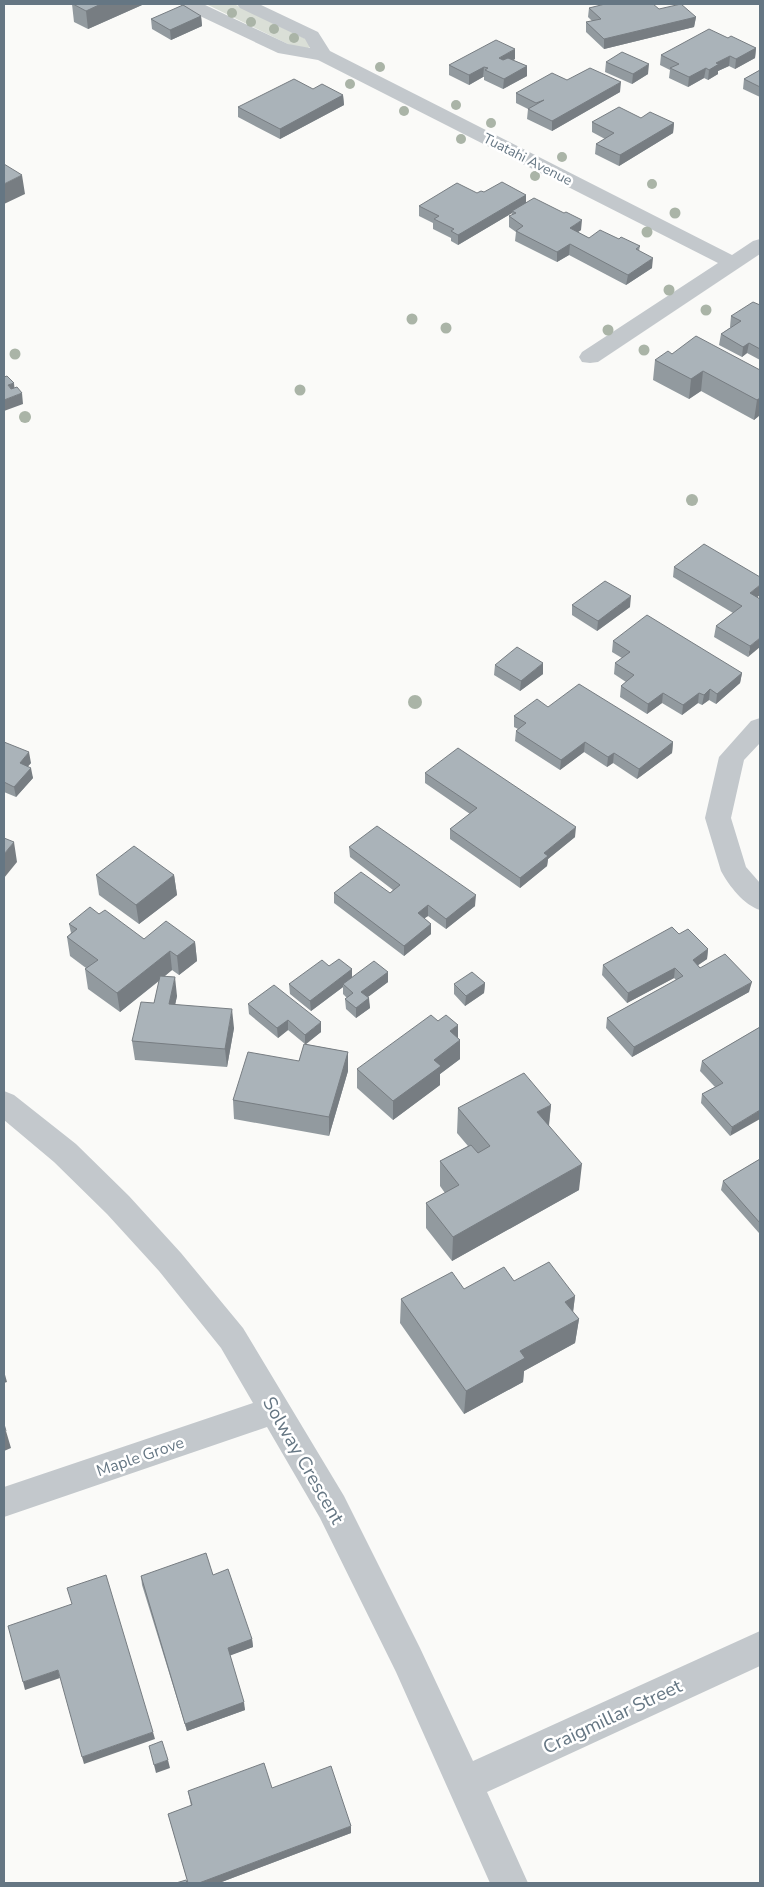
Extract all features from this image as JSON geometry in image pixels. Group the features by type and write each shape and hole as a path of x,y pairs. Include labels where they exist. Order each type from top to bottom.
{"street":[{"name":"Tuatahi Avenue","path":"190,4 284,49 323,55 733,263"},
{"name":"Tuatahi Avenue","path":"246,4 312,36 323,55"},
{"path":"590,357 760,246"},
{"path":"760,727 732,757 718,818 734,871 760,900"},
{"name":"Solway Crescent","path":"4,1103 65,1154 118,1205 170,1262 232,1338 332,1507 408,1660 509,1883"},
{"name":"Maple Grove","path":"4,1502 276,1410"},
{"name":"Craigmillar Street","path":"464,1784 760,1648"}],"shaded area":[{"path":"206,4 234,4 308,40 310,47 306,49 296,48"}],"building":[{"path":"73,4 101,4 86,11"},
{"path":"605,4 653,4 659,9 681,4 696,17 604,39 586,22 601,19 589,8"},
{"path":"183,5 201,16 170,30 151,19"},
{"path":"709,29 728,38 731,36 756,48 736,59 730,56 716,63 719,64 709,70 706,68 689,77 670,68 679,64 661,55"},
{"path":"496,40 515,49 499,58 503,60 508,58 527,66 504,79 485,70 488,68 484,67 469,75 449,65"},
{"path":"622,52 649,64 633,74 606,62"},
{"path":"590,68 621,82 552,121 528,109 544,100 536,103 516,93 552,73 567,80"},
{"path":"760,70 760,87 744,79"},
{"path":"294,79 313,89 322,84 343,95 280,129 238,107"},
{"path":"619,107 641,118 650,112 674,123 620,155 596,144 614,133 592,122"},
{"path":"4,164 22,175 4,184"},
{"path":"502,182 526,195 458,235 451,231 454,229 434,219 439,216 419,206 457,183 477,193 484,192"},
{"path":"534,198 582,220 570,228 589,238 600,230 640,246 636,249 653,258 628,275 570,244 557,252 516,231 523,226 509,216 516,213 512,211"},
{"path":"753,302 760,305 760,349 749,343 743,347 721,334 741,321 731,316"},
{"path":"696,336 760,370 760,398 757,400 703,371 691,379 655,360 668,351 672,354"},
{"path":"7,376 14,383 8,385 11,389 17,387 22,393 4,400 4,377"},
{"path":"704,544 760,577 760,585 750,593 760,599 760,638 750,646 716,626 742,606 674,567"},
{"path":"605,581 631,596 598,621 572,605"},
{"path":"647,615 742,673 717,694 710,689 704,695 699,693 683,705 663,693 648,704 621,686 634,675 615,663 630,652 613,641"},
{"path":"517,647 543,663 521,681 495,665"},
{"path":"579,684 673,742 639,769 614,753 608,757 585,742 561,760 516,731 526,723 514,716 537,699 548,707"},
{"path":"4,742 29,752 20,763 31,768 14,787 4,782"},
{"path":"458,748 576,827 544,853 548,856 520,878 450,829 477,808 425,773"},
{"path":"377,826 476,895 446,919 428,905 418,913 431,924 404,946 334,893 361,872 390,893 400,885 349,847"},
{"path":"4,838 14,842 4,854"},
{"path":"134,846 174,875 136,905 96,875"},
{"path":"90,907 99,914 105,910 144,939 166,921 195,942 177,956 170,951 117,993 85,969 98,960 67,937 77,929 69,924"},
{"path":"672,927 679,934 688,929 708,949 693,960 700,968 725,954 752,982 634,1047 607,1018 683,976 675,968 628,993 603,965"},
{"path":"339,959 352,969 310,1001 289,984 322,960 329,966"},
{"path":"374,961 388,972 361,992 369,998 356,1008 345,999 353,993 343,984"},
{"path":"472,972 485,983 466,996 454,984"},
{"path":"160,976 175,977 169,1004 232,1009 225,1049 132,1041 141,1002 154,1003"},
{"path":"274,985 321,1022 305,1035 288,1020 277,1028 248,1004"},
{"path":"431,1015 438,1021 446,1015 458,1025 450,1031 460,1040 434,1060 441,1066 393,1101 357,1069"},
{"path":"760,1027 760,1110 732,1127 702,1094 723,1083 702,1061"},
{"path":"304,1044 348,1052 329,1117 233,1100 248,1052 299,1061"},
{"path":"524,1073 551,1105 537,1112 582,1164 453,1237 426,1203 459,1185 440,1161 471,1145 478,1153 490,1146 458,1108"},
{"path":"760,1159 760,1223 723,1181"},
{"path":"549,1262 575,1296 565,1302 579,1319 520,1351 525,1358 466,1391 401,1299 452,1272 464,1289 504,1267 514,1281"},
{"path":"206,1553 213,1575 228,1569 252,1639 228,1648 244,1702 185,1724 141,1576"},
{"path":"106,1575 153,1732 82,1757 58,1670 23,1682 8,1626 72,1604 67,1588"},
{"path":"162,1741 168,1760 154,1765 149,1746"},
{"path":"264,1763 272,1788 331,1766 351,1826 199,1883 188,1883 168,1814 192,1805 188,1791"},
{"path":"186,1880 187,1883 176,1883"}]}
